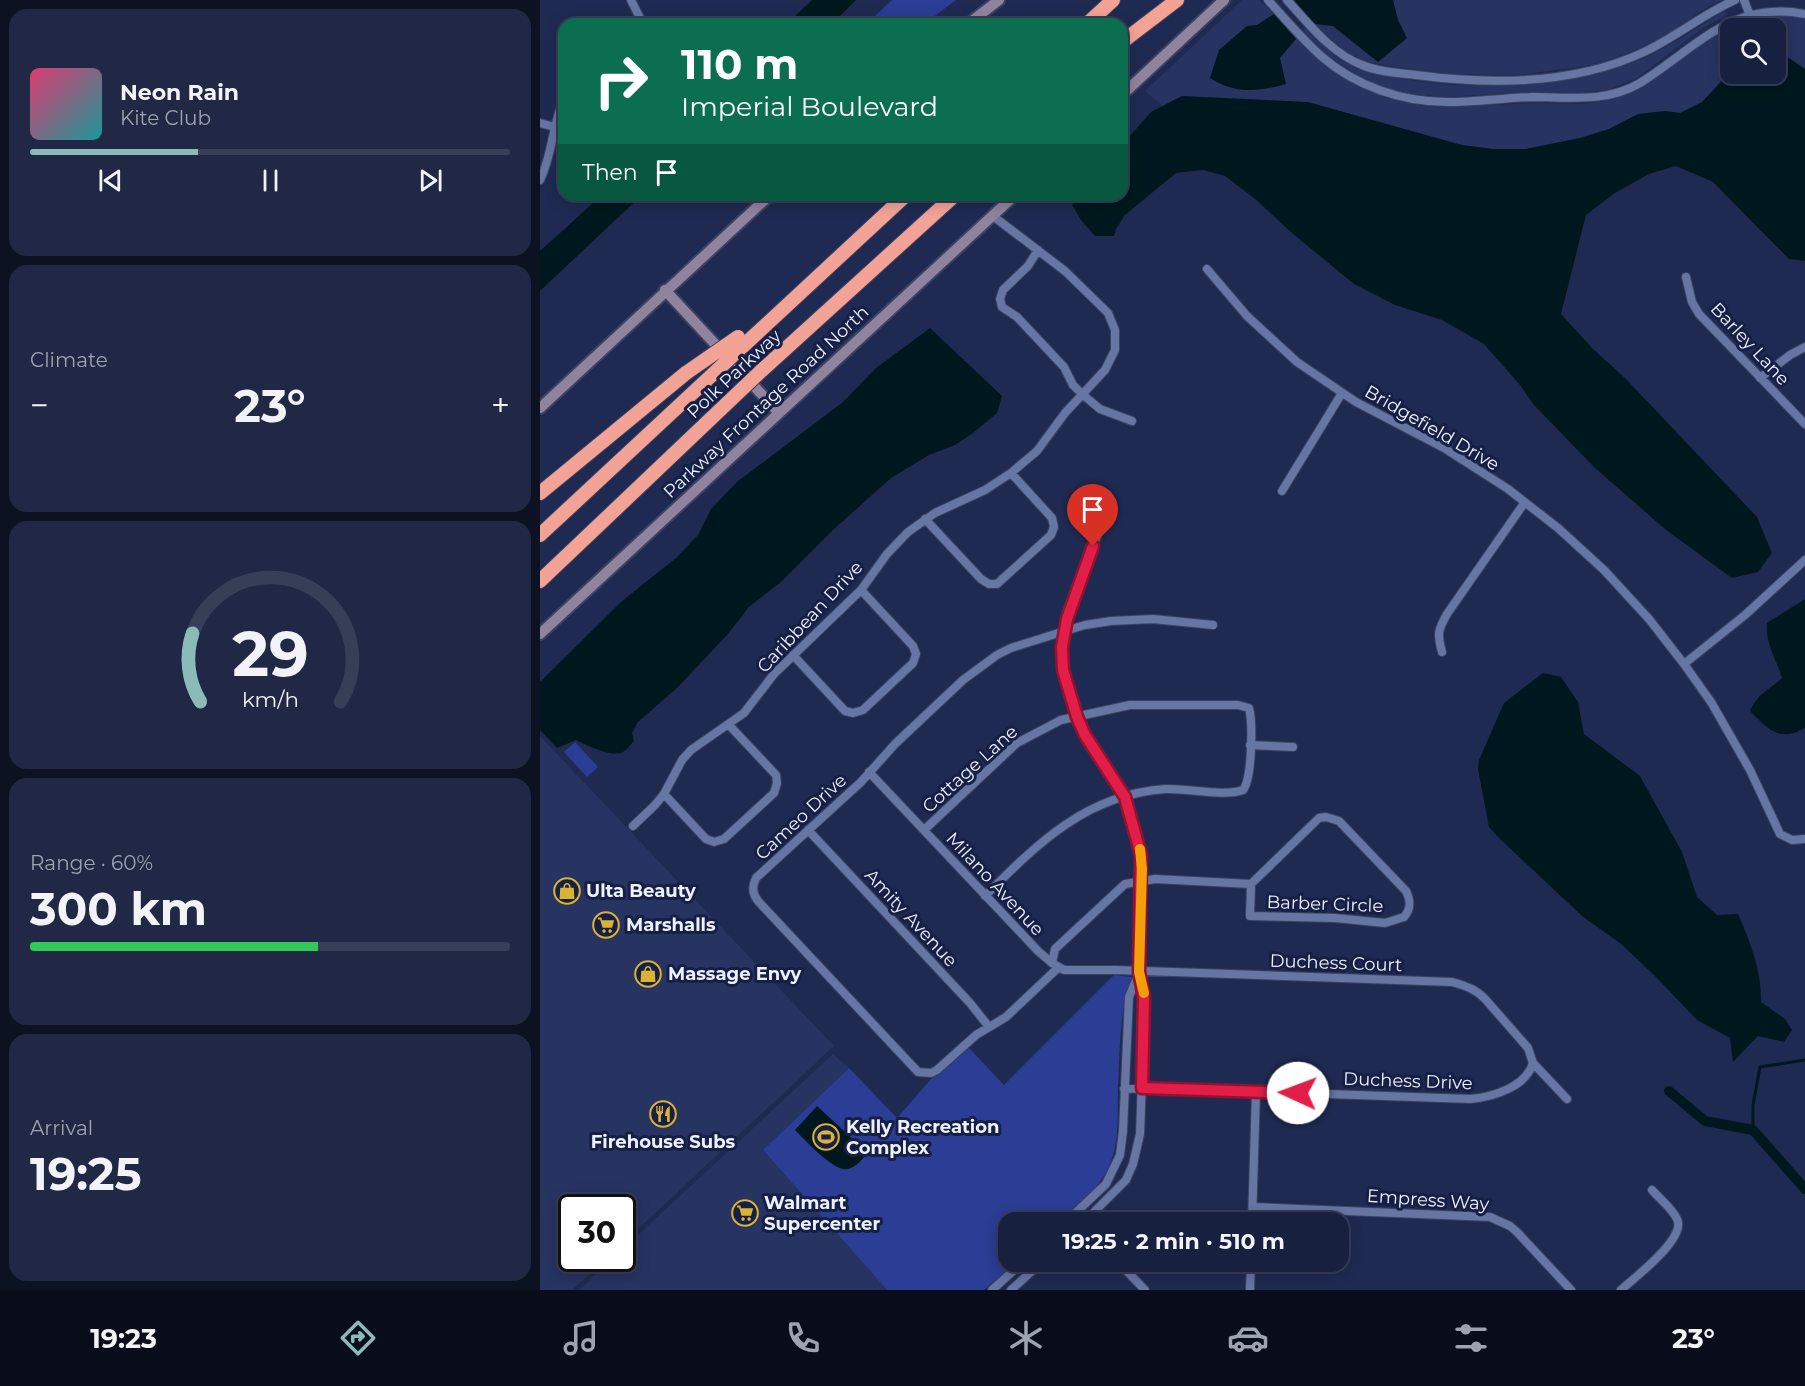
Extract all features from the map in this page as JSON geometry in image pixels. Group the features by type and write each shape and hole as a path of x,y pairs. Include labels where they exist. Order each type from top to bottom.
{"highway":[{"path":"1094,18 1113,0"},
{"path":"1128,32 1162,0"},
{"path":"1128,37 1177,0"},
{"name":"Polk Parkway","path":"540,535 698,388 740,342 800,294 900,201"},
{"name":"Polk Parkway","path":"540,581 761,371 948,201"},
{"path":"540,493 686,373 740,342"}],"main road":[{"path":"976,18 999,0"},
{"path":"1128,89 1224,0"},
{"path":"540,408 763,201"},
{"name":"Parkway Frontage Road North","path":"540,634 1009,201"},
{"path":"665,290 779,412"}],"street":[{"path":"632,0 640,18"},
{"path":"1268,0 1321,57 1357,81 1389,94 1412,99 1447,102 1532,97 1583,99 1612,94 1640,83 1720,24"},
{"path":"1287,0 1339,53 1363,66 1449,80 1519,80 1584,72 1620,62 1676,35 1730,1 1734,18 1749,13 1775,10 1805,14"},
{"path":"1744,0 1749,13"},
{"path":"540,180 548,164 558,117"},
{"path":"540,123 555,126"},
{"name":"Caribbean Drive","path":"633,826 664,794 682,760 691,750 744,713 774,674 861,590 897,542 925,519 985,490 1011,473 1037,451 1082,394 1105,370 1114,350 1115,330 1102,304 1065,271 993,216"},
{"path":"1038,250 1028,266 1003,290 1000,302 1004,310 1017,317 1064,367 1072,385 1082,394 1100,409 1132,421"},
{"name":"Bridgefield Drive","path":"1207,268 1247,316 1297,362 1342,393 1444,448 1525,502 1558,528 1604,570 1635,603 1684,664 1738,746 1780,834 1792,840 1805,839"},
{"name":"Barley Lane","path":"1686,277 1692,302 1699,314 1805,424"},
{"path":"1761,378 1790,354 1805,347"},
{"path":"1282,491 1342,393"},
{"path":"925,519 981,579 990,584 997,584 1050,536 1054,527 1052,518 1011,473"},
{"path":"1442,652 1438,637 1447,614 1525,502"},
{"path":"1093,1212 1126,1180 1133,1164 1140,1134 1144,998 1139,972 1141,855 1125,797 1085,735 1077,717 1063,670 1062,647 1072,601 1100,528"},
{"path":"1684,664 1746,615 1805,560"},
{"path":"793,655 845,711 853,713 863,710 913,663 916,654 913,645 861,590"},
{"name":"Cameo Drive","path":"1141,880 1125,884 1118,889 1056,949 1055,965 1006,1017 970,1040 937,1070 924,1073 918,1072 758,901 753,889 756,878 982,664 1011,648 1085,625 1134,619 1173,620 1213,625"},
{"name":"Cottage Lane","path":"924,830 1017,743 1061,720 1130,705 1238,705 1249,708 1251,715 1250,745"},
{"path":"664,794 706,839 714,842 724,838 774,793 777,783 776,775 729,725"},
{"path":"985,896 1040,843 1071,819 1111,800 1138,793 1161,790 1234,792 1243,790 1247,784 1250,745 1293,747"},
{"name":"Milano Avenue","path":"869,772 1038,951 1055,965"},
{"name":"Barber Circle","path":"1319,818 1332,818 1339,821 1406,891 1410,900 1410,908 1404,917 1385,923 1335,918 1250,916 1251,884 1319,818"},
{"name":"Amity Avenue","path":"808,830 970,1003 989,1027"},
{"path":"1141,880 1251,884"},
{"name":"Duchess Court","path":"1055,965 1064,970 1452,982 1479,993 1486,1000 1528,1048 1533,1063 1567,1099"},
{"path":"1077,1212 1101,1190 1115,1167 1122,1143 1129,997 1139,972"},
{"name":"Duchess Drive","path":"1124,1089 1470,1099 1482,1098 1513,1086 1530,1074 1533,1063"},
{"path":"1253,1212 1256,1092"},
{"path":"1621,1290 1673,1241 1678,1229 1678,1220 1652,1190"},
{"name":"Empress Way","path":"1254,1207 1490,1217 1510,1226 1517,1232 1571,1290"},
{"path":"992,1290 1012,1272"},
{"path":"1011,1290 1031,1272"},
{"path":"1128,1272 1145,1290"},
{"path":"1250,1290 1251,1272"}],"shaded area":[{"path":"812,0 856,0 838,18 793,18"},
{"path":"892,0 956,0 932,18 873,18"},
{"path":"1242,0 1259,0 1274,14 1257,25 1280,58 1296,39 1318,60 1355,85 1388,99 1424,106 1584,104 1614,99 1642,87 1720,31 1720,83 1702,102 1680,113 1665,111 1638,114 1609,129 1580,138 1526,149 1493,149 1462,145 1405,130 1234,100 1182,96 1163,106 1145,91"},
{"path":"1294,0 1393,0 1398,20 1407,38 1378,62 1333,26 1315,24"},
{"path":"1393,0 1722,0 1672,31 1617,57 1591,65 1518,75 1449,74 1364,61 1342,49 1315,24 1333,26 1378,62 1406,38"},
{"path":"1725,10 1727,15 1700,30 1637,78 1610,89 1582,93 1531,92 1446,97 1412,94 1390,89 1359,76 1324,53 1303,31 1305,27 1336,57 1362,71 1449,85 1520,85 1595,75 1647,57"},
{"path":"1274,14 1296,39 1280,58 1286,84 1266,89 1247,90 1228,87 1210,78 1219,50 1247,26 1257,25"},
{"path":"1795,16 1805,19 1805,69 1786,56 1786,18 1750,18"},
{"path":"1786,56 1805,69 1805,261 1789,259 1713,182 1676,166 1649,174 1615,193 1586,215 1561,314 1757,517 1772,553 1758,572 1732,578 1666,530 1594,467 1534,405 1520,385 1484,344 1442,320 1395,305 1354,284 1225,176 1203,170 1176,173 1125,215 1114,236 1095,236 1072,205 1076,201 1128,201 1128,138 1151,112 1182,96 1308,102 1462,145 1493,149 1526,149 1580,138 1609,129 1638,114 1665,111 1680,113 1702,102 1720,83 1786,84"},
{"path":"594,201 636,201 540,291 540,251"},
{"path":"930,328 1002,396 997,413 955,445 929,455 891,478 833,530 782,581 749,607 727,635 677,688 638,722 632,733 634,741 624,751 606,752 576,740 557,748 540,730 540,682 622,601 676,558 698,535 711,509 737,482 843,402 876,368"},
{"path":"1805,599 1805,728 1781,734 1768,728 1750,711 1760,696 1782,678 1769,644 1767,623"},
{"path":"1543,673 1561,677 1578,702 1584,734 1640,776 1682,852 1697,897 1717,915 1738,914 1751,946 1760,979 1761,1002 1785,1019 1792,1030 1784,1042 1758,1036 1733,1062 1730,1038 1697,1020 1621,944 1582,916 1489,827 1478,769 1479,760 1504,703"},
{"path":"540,736 834,1046 636,1231 636,1194 558,1194 558,1272 592,1272 572,1290 540,1290"},
{"path":"575,742 598,767 587,777 564,752"},
{"path":"1114,975 1132,977 1122,1017 1116,1144 1104,1176 1094,1189 1069,1212 998,1212 998,1272 1005,1272 984,1290 887,1290 763,1150 849,1068 897,1118 932,1078 940,1074 969,1048 1004,1085"},
{"path":"833,1054 849,1068 763,1150 887,1290 579,1290 599,1272 636,1272 636,1237"},
{"name":"Kelly Recreation Complex","path":"817,1106 857,1143 870,1150 854,1166 842,1169 836,1166 820,1155 795,1130"}],"waterway":[{"path":"1753,1130 1753,1105 1760,1067 1805,1060"},
{"path":"1669,1091 1705,1121 1753,1130 1805,1189"}],"slow traffic":[{"path":"1140,849 1142,869 1139,972 1144,993"}],"place":[{"name":"Ulta Beauty","path":"567,891"},
{"name":"Marshalls","path":"606,925"},
{"name":"Massage Envy","path":"648,974"},
{"name":"Firehouse Subs","path":"663,1114"},
{"name":"Kelly Recreation Complex","path":"826,1137"},
{"name":"Walmart Supercenter","path":"745,1213"}],"route":[{"path":"1093,546 1067,619 1062,647 1063,670 1067,689 1085,735 1125,797 1141,855 1139,972 1144,998 1142,1088 1298,1093"}]}
